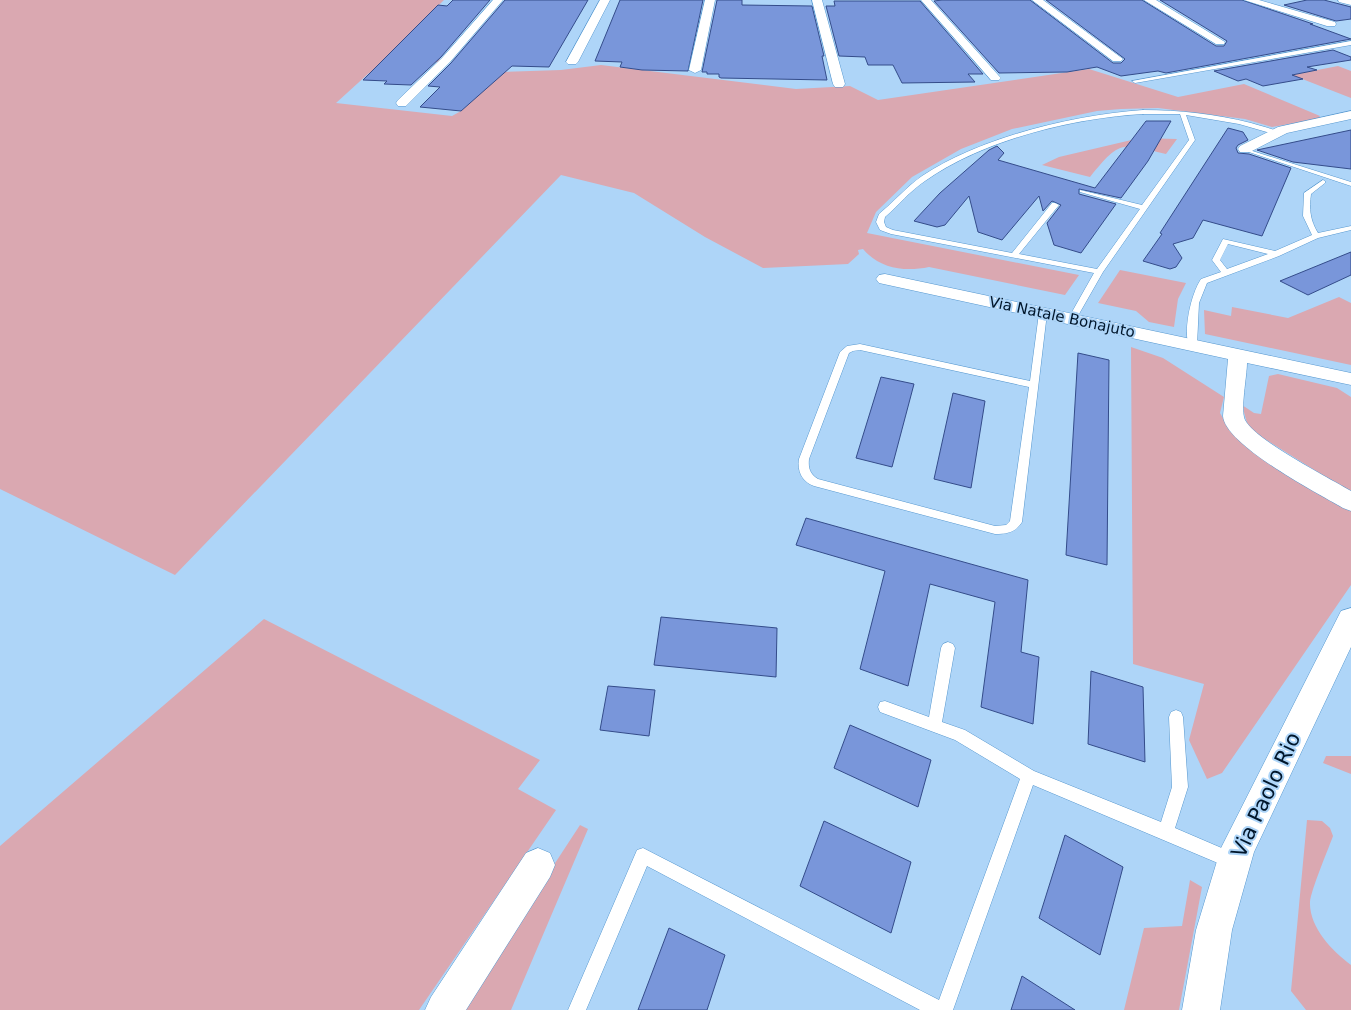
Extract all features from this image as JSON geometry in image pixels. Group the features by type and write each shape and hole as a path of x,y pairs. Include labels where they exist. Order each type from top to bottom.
{"street":[{"path":"402,103 446,60 498,0"},
{"path":"572,62 605,0"},
{"path":"695,70 710,0"},
{"path":"817,0 838,84"},
{"path":"926,0 995,78"},
{"path":"1037,0 1117,59"},
{"path":"1149,0 1220,42"},
{"path":"1249,0 1331,24"},
{"path":"1343,0 1351,2"},
{"path":"1245,149 1283,130 1351,115"},
{"name":"Via Natale Bonajuto","path":"885,279 1351,379"},
{"path":"1238,354 1234,419 1243,432 1259,446 1351,502"},
{"name":"Via Paolo Rio","path":"1200,1010 1214,930 1238,848 1351,619"},
{"path":"444,1010 538,865"}],"lane":[{"path":"1135,81 1351,43"},
{"path":"1099,272 891,232 883,228 880,222 882,216 922,179 951,162 994,142 1021,134 1108,115 1138,112 1183,114 1244,122 1277,133"},
{"path":"1072,319 1099,272 1192,140 1188,122 1183,114"},
{"path":"1245,149 1351,184"},
{"path":"1316,236 1305,214 1308,192 1323,182"},
{"path":"1082,191 1144,208"},
{"path":"1014,256 1055,206"},
{"path":"1192,345 1195,299 1198,289 1204,281 1276,254 1316,236 1351,228"},
{"path":"1226,273 1216,260 1226,241 1276,254"},
{"path":"1034,385 860,347 850,348 845,352 841,360 804,458 803,470 814,482 995,530 1008,529 1016,522 1034,385 1043,313"},
{"path":"934,726 948,648"},
{"path":"885,707 960,735 1029,776 1234,862"},
{"path":"1166,832 1180,787 1176,717"},
{"path":"944,1010 1029,776"},
{"path":"577,1010 643,856 939,1010"}],"shaded area":[{"path":"0,0 444,0 373,70 440,59 438,62 369,73 336,103 452,116 461,111 503,72 561,70 601,65 796,89 850,86 878,100 1089,69 1178,97 1244,84 1320,116 1318,119 1272,127 1245,119 1158,108 1121,109 1097,111 1012,129 961,149 912,177 876,212 867,233 1079,275 1065,295 929,267 902,269 893,267 877,261 863,249 858,250 859,254 848,264 763,268 705,237 634,193 561,175 175,575 0,489"},
{"path":"1338,66 1351,71 1351,98 1292,75"},
{"path":"1140,138 1177,139 1166,154 1130,147 1116,150 1108,156 1090,177 1042,165 1059,157"},
{"path":"1120,270 1186,283 1178,299 1174,327 1149,322 1136,311 1098,303"},
{"path":"1339,297 1351,303 1351,365 1205,334 1204,310 1231,316 1232,307 1288,318"},
{"path":"1131,347 1163,358 1224,397 1220,413 1231,432 1351,508 1351,585 1222,773 1207,779 1189,740 1204,684 1133,664"},
{"path":"1278,374 1337,388 1351,397 1351,493 1252,431 1247,423 1242,405 1254,413 1261,414 1269,376"},
{"path":"264,619 540,760 518,789 556,810 419,1010 0,1010 0,846"},
{"path":"1326,756 1351,756 1351,774 1323,763"},
{"path":"1307,820 1322,821 1330,828 1333,836 1310,902 1313,920 1323,938 1336,953 1351,965 1351,1010 1306,1010 1291,991"},
{"path":"580,825 588,829 511,1010 459,1010"},
{"path":"1190,880 1202,887 1179,1010 1124,1010 1144,928 1182,926"}],"building":[{"path":"453,0 490,0 441,57 411,85 384,84 387,81 363,80 438,5 447,6"},
{"path":"505,0 588,0 549,67 512,66 461,111 420,107 440,87 428,86 451,63"},
{"path":"620,0 703,0 688,71 642,70 620,67 622,62 595,61"},
{"path":"717,0 742,0 742,5 812,6 824,56 822,56 827,80 721,78 719,74 702,72"},
{"path":"1030,0 1113,63 1121,63 1125,59 1046,0 1142,0 1216,46 1224,46 1227,41 1160,0 1242,0 1351,39 1166,73 1158,71 1121,76 1097,67 1067,72 999,73 934,1"},
{"path":"1307,0 1324,0 1351,7 1351,19 1336,21 1284,5"},
{"path":"834,1 920,1 983,74 968,74 975,82 902,83 893,65 868,65 865,57 839,56 826,6 835,6"},
{"path":"1333,50 1351,57 1351,60 1307,67 1317,70 1292,75 1303,79 1263,86 1246,79 1238,81 1214,71"},
{"path":"1146,121 1171,121 1148,161 1121,198 1079,189 1079,194 1116,204 1081,253 1054,245 1047,223 1061,205 1052,201 1043,211 1039,196 1002,240 978,232 969,196 945,225 937,227 914,221 940,193 989,150 997,146 1004,153 998,160 1095,188"},
{"path":"1228,128 1243,132 1248,140 1238,145 1236,148 1238,153 1249,154 1291,168 1262,236 1203,220 1193,238 1173,244 1182,258 1176,267 1170,269 1143,261 1162,234 1160,233"},
{"path":"1351,130 1351,169 1293,162 1257,150"},
{"path":"1351,252 1351,275 1308,295 1280,281"},
{"path":"1078,353 1109,360 1107,565 1066,555"},
{"path":"881,377 914,384 892,467 856,458"},
{"path":"953,393 985,401 971,488 934,479"},
{"path":"806,518 1028,580 1021,652 1039,657 1033,724 981,707 995,602 930,584 908,686 860,669 885,571 796,545"},
{"path":"661,617 777,628 776,677 654,665"},
{"path":"1091,671 1143,687 1145,762 1088,744"},
{"path":"608,686 655,690 649,736 600,730"},
{"path":"850,725 931,760 918,807 834,768"},
{"path":"824,821 911,862 891,933 800,886"},
{"path":"1065,835 1123,867 1100,955 1039,918"},
{"path":"669,928 725,955 707,1010 638,1010"},
{"path":"1022,976 1075,1010 1011,1010"}]}
